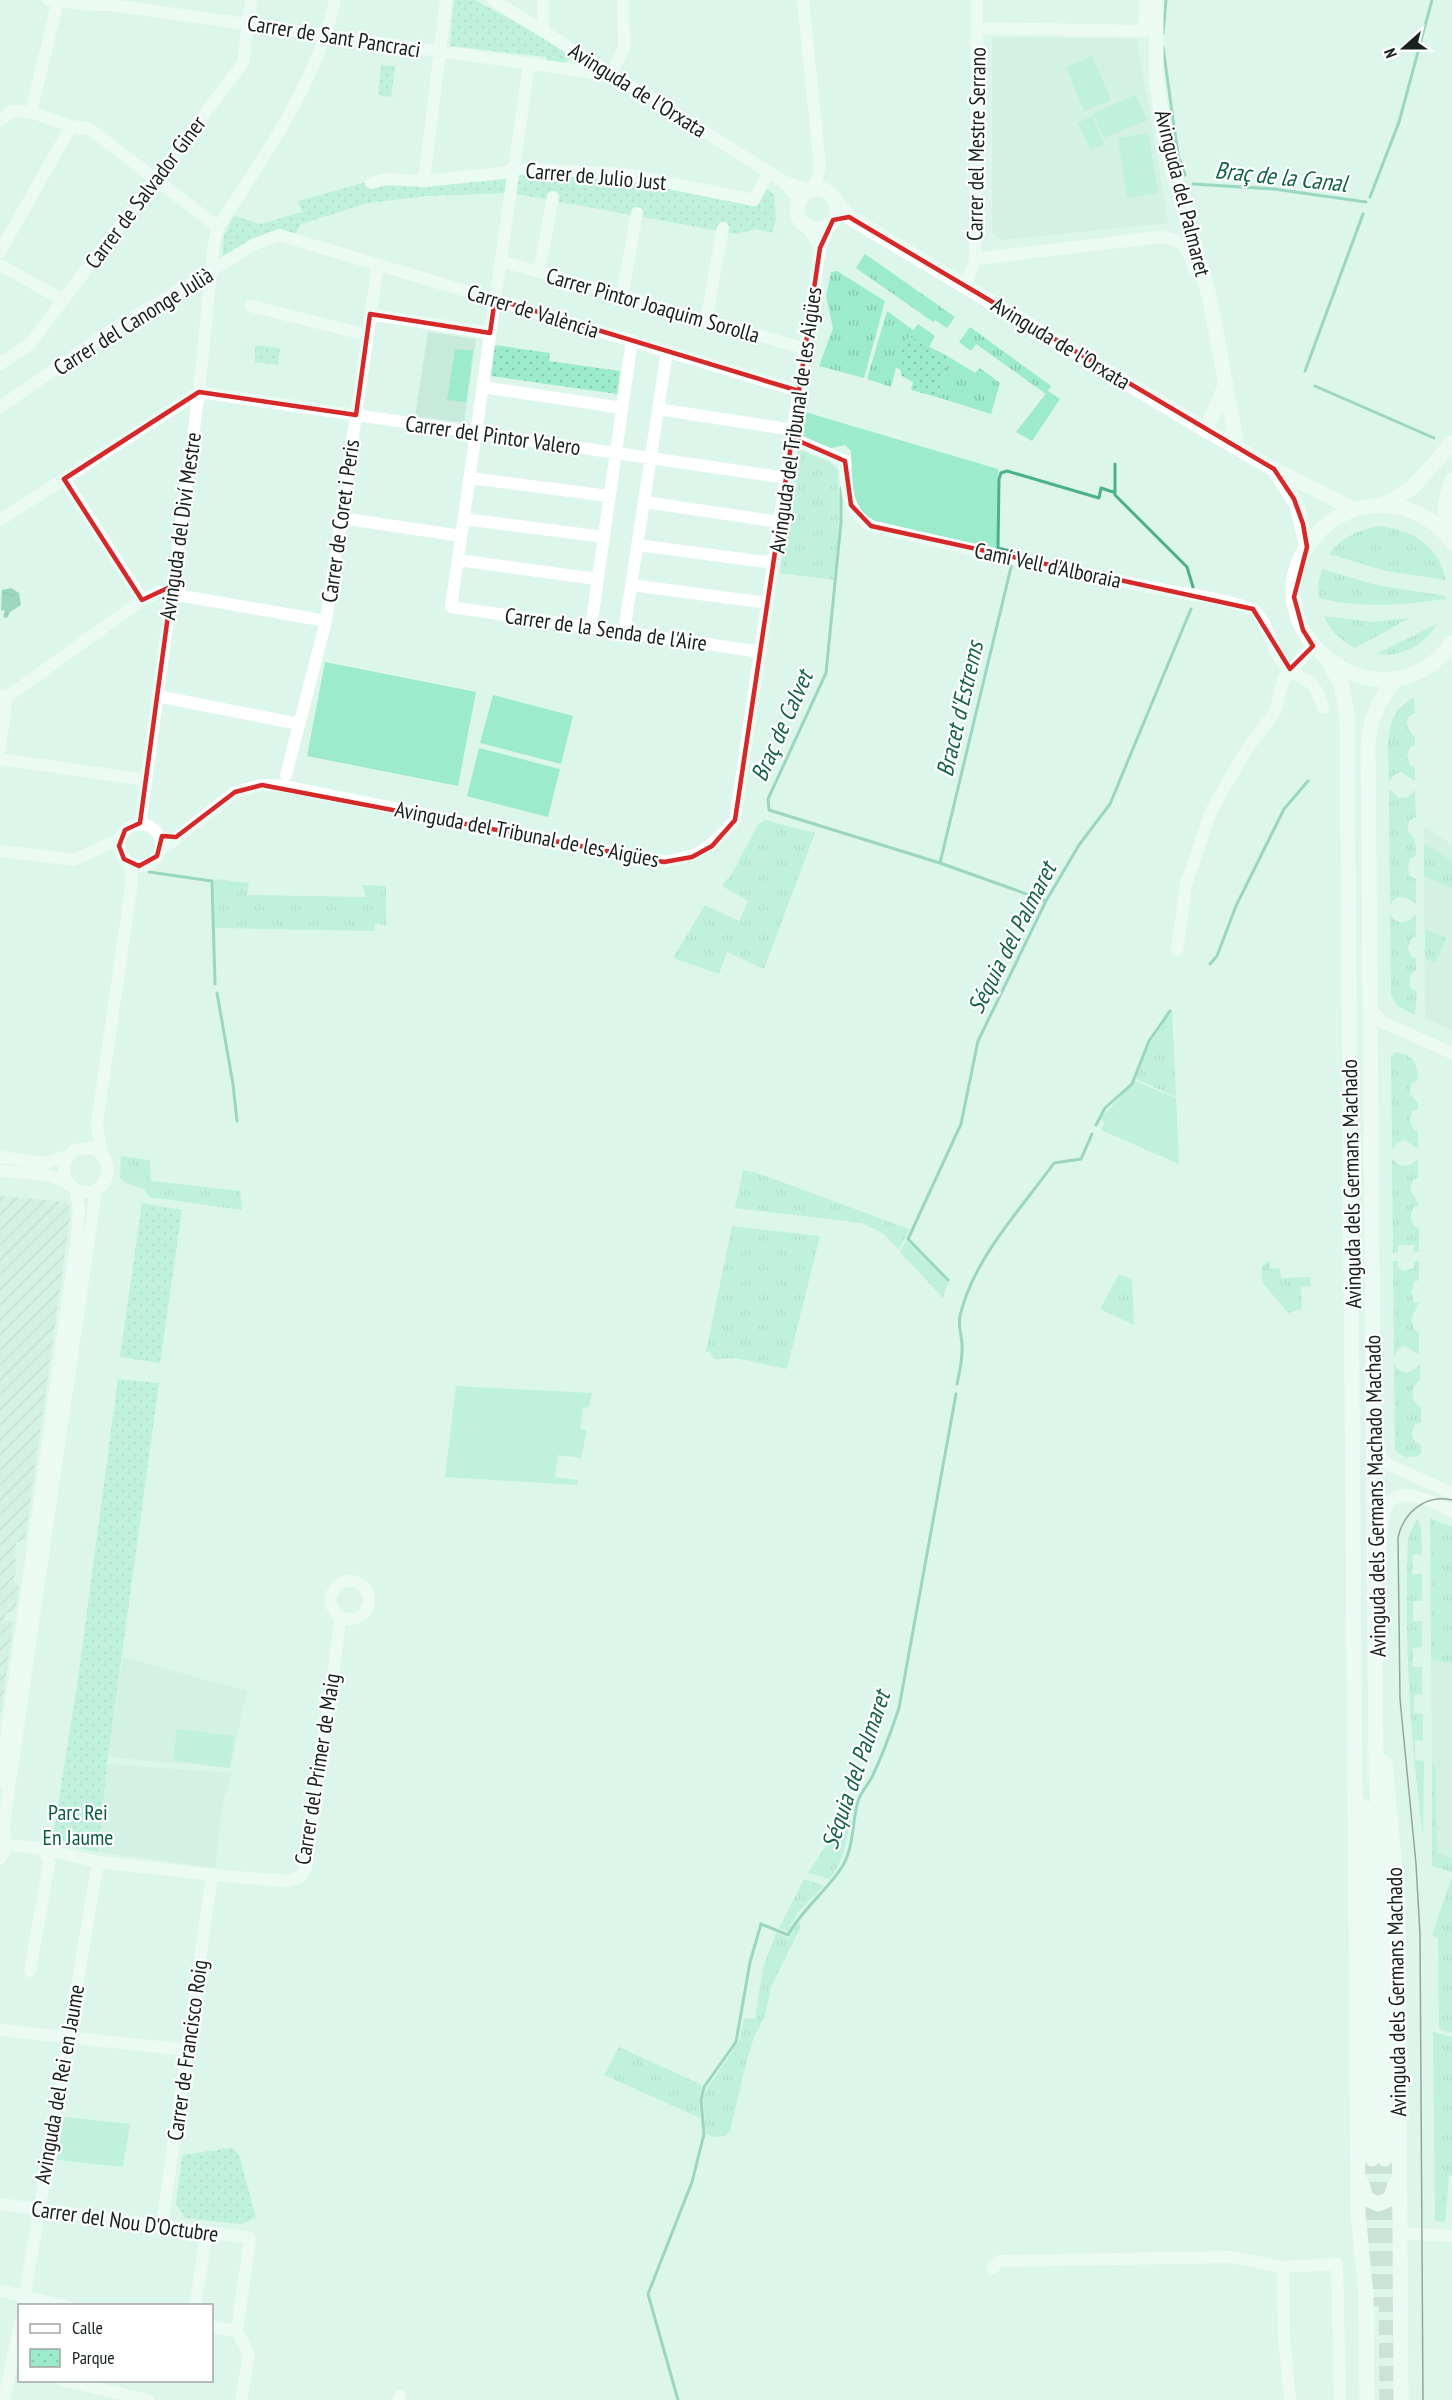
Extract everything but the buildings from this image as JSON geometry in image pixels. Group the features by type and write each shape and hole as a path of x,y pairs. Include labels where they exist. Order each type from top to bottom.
{"main road":[{"name":"Avinguda del Palmaret","path":"1156,0 1156,78 1166,147 1210,298 1237,447"},
{"path":"808,192 828,192 836,202 837,220 819,229 808,227 796,212 808,192"},
{"name":"Avinguda de l'Orxata","path":"837,220 966,286 1206,430 1274,469 1354,509"},
{"path":"1206,430 1226,384"},
{"path":"1384,505 1412,488 1449,445"},
{"name":"Avinguda de l'Orxata","path":"1274,469 1294,499 1306,548"},
{"path":"1450,540 1445,506 1452,480"},
{"path":"1450,540 1426,518 1413,511 1384,505 1354,509 1327,524 1306,548 1299,563 1294,597 1303,630 1313,646 1328,662 1354,675 1368,679 1397,678 1444,659 1452,643"},
{"name":"Avinguda dels Germans Machado","path":"1328,662 1341,684 1347,715 1358,2170 1359,2232 1366,2295 1367,2400"},
{"name":"Avinguda dels Germans Machado Machado","path":"1377,1710 1368,743 1371,718 1377,703 1397,678"},
{"name":"Avinguda dels Germans Machado","path":"1356,1710 1368,1865 1378,2159 1384,1952 1376,1767 1377,1710"},
{"name":"Avinguda dels Germans Machado","path":"1377,1710 1386,1772 1398,1903 1401,2400"},
{"path":"1358,2170 1367,2199 1378,2204 1390,2199 1394,2192 1398,2168"}],"street":[{"name":"Carrer de Salvador Giner","path":"0,364 30,344 243,63 251,0"},
{"path":"0,120 12,111 31,111 71,126 90,129 218,226 297,102 327,34 335,0"},
{"path":"424,181 437,58 440,52 446,0"},
{"name":"Avinguda de l'Orxata","path":"493,0 596,62 610,75 783,181 808,192"},
{"path":"543,0 543,30"},
{"path":"610,75 624,50 623,0"},
{"path":"803,0 820,166 808,192"},
{"name":"Carrer del Mestre Serrano","path":"966,286 975,259 977,0"},
{"path":"977,28 1144,31 1145,0"},
{"name":"Carrer de Sant Pancraci","path":"53,1 111,5 248,23 327,34 340,39 610,75"},
{"path":"31,111 53,1"},
{"path":"529,64 458,560 597,579"},
{"path":"0,252 71,126"},
{"name":"Carrer de Julio Just","path":"371,183 386,179 424,181 504,173 514,168 624,174 754,200 769,172"},
{"path":"539,272 553,197"},
{"path":"622,296 637,213"},
{"name":"Avinguda del Tribunal de les Aigües","path":"160,851 235,792 262,785 283,786 664,862 692,857 712,846 735,820 820,248 837,220"},
{"name":"Avinguda del Diví Mestre","path":"140,825 199,392 218,226"},
{"path":"808,227 820,248"},
{"path":"706,321 723,228"},
{"name":"Carrer de València","path":"267,237 279,235 799,391"},
{"name":"Carrer del Canonge Julià","path":"0,407 104,335 267,237"},
{"path":"975,259 1161,237 1176,239 1188,249 1196,274 1210,298"},
{"name":"Carrer Pintor Joaquim Sorolla","path":"501,261 806,349"},
{"name":"Carrer de Coret i Peris","path":"286,776 326,621 378,264"},
{"path":"0,265 63,300"},
{"path":"251,306 367,335"},
{"path":"370,314 490,333"},
{"path":"591,627 632,340"},
{"path":"624,632 667,351"},
{"path":"483,387 622,408"},
{"path":"0,520 199,392"},
{"name":"Carrer del Pintor Valero","path":"199,392 787,478"},
{"path":"658,409 793,434"},
{"name":"Camí Vell d'Alboraia","path":"793,434 845,461 851,505 855,514 871,526 1089,575 1202,596 1253,609 1261,618 1269,642 1278,657 1290,669"},
{"path":"64,478 142,600"},
{"path":"470,478 609,496"},
{"path":"644,502 780,522"},
{"path":"341,518 461,536"},
{"path":"464,519 604,537"},
{"path":"637,545 774,563"},
{"name":"Carrer de la Senda de l'Aire","path":"458,560 451,607 761,652"},
{"path":"631,585 768,603"},
{"path":"0,748 3,696 142,600 160,592 326,621"},
{"path":"1177,950 1186,885 1202,833 1231,774 1275,712 1284,678 1313,646"},
{"path":"1290,669 1308,680 1320,694 1323,708"},
{"path":"157,696 299,724"},
{"path":"0,759 146,780"},
{"path":"0,851 74,860 120,839 130,827 140,825 150,827 158,836 160,851 154,861 144,866 132,881"},
{"path":"158,836 176,837"},
{"path":"0,1171 53,1176 83,1192 96,1190 105,1182 108,1174 108,1164 101,1152 97,1124 132,881 129,863 120,853 120,839"},
{"path":"129,863 144,866"},
{"path":"1371,1010 1384,1023 1452,1053"},
{"path":"0,1157 45,1163 68,1156 82,1147 97,1124"},
{"path":"82,1147 101,1152"},
{"path":"0,1782 77,1236 79,1207 64,1170 68,1156"},
{"path":"0,1858 5,1853 4,1823 96,1190"},
{"path":"1374,1424 1380,1455 1384,1462 1452,1493"},
{"path":"1376,1595 1384,1515 1388,1504 1405,1495 1414,1495 1452,1511"},
{"name":"Carrer del Primer de Maig","path":"4,1840 98,1862 288,1881 300,1877 306,1868 341,1617"},
{"path":"30,1971 49,1864 45,1850"},
{"path":"49,1864 60,1854"},
{"name":"Avinguda del Rei en Jaume","path":"24,2300 98,1862"},
{"name":"Carrer de Francisco Roig","path":"162,2225 212,1875"},
{"path":"0,2030 188,2050"},
{"name":"Carrer del Nou D'Octubre","path":"0,2204 250,2238 237,2331"},
{"path":"195,2304 207,2232"},
{"path":"1399,2233 1452,2236"},
{"path":"993,2268 1002,2261 1230,2257 1283,2267 1337,2264 1340,2400"},
{"path":"1283,2267 1290,2400"},
{"path":"0,2291 24,2300 55,2304"},
{"path":"213,2327 237,2331 249,2354 241,2400"},
{"path":"4,2400 14,2370 18,2339"},
{"path":"71,2382 148,2400"}],"highlighted area":[{"path":"849,217 1274,469 1294,499 1303,524 1307,547 1294,597 1303,630 1313,646 1290,669 1253,609 871,526 851,505 845,461 792,438 735,820 712,846 692,857 664,862 262,785 235,792 176,837 162,836 157,856 139,866 124,859 119,846 125,830 140,823 172,586 142,600 64,479 199,392 356,415 370,314 490,333 495,299 799,391 820,248 833,220"}],"shaded area":[{"path":"992,37 1137,39 1168,223 1001,240 992,231"},
{"path":"428,332 476,339 464,423 415,416"},
{"path":"1424,827 1452,845 1452,1030 1425,1018"},
{"path":"0,1196 67,1202 71,1210 25,1540 16,1542 14,1556 17,1562 14,1580 19,1587 15,1612 6,1613 4,1620 11,1621 13,1625 0,1719"},
{"path":"123,1657 247,1691 230,1768 108,1757"},
{"path":"1431,1660 1452,1663 1452,1872 1437,1867 1436,1767 1432,1764"},
{"path":"107,1764 232,1773 222,1806 215,1868 98,1852"}],"green space":[{"path":"454,0 475,0 576,55 562,64 546,62 546,57 450,46"},
{"path":"1092,56 1111,100 1084,111 1066,67"},
{"path":"381,65 395,66 391,97 378,95"},
{"path":"1136,95 1147,120 1104,138 1093,113"},
{"path":"1092,116 1104,144 1090,150 1078,123"},
{"path":"1148,133 1158,193 1127,198 1118,138"},
{"path":"504,173 647,177 753,204 765,187 774,194 776,220 772,233 756,229 736,234 511,193 427,196 368,203 301,224 295,234 222,260 224,235 234,216 261,224 302,212 298,201 374,180"},
{"path":"865,254 955,317 947,328 935,320 933,322 856,268"},
{"path":"837,271 885,301 864,378 819,366 833,328 826,296 831,272"},
{"path":"887,311 913,330 918,324 935,336 929,347 909,337 901,348 891,387 867,379"},
{"path":"970,327 1051,386 1046,394 976,344 971,351 959,342"},
{"path":"909,336 949,357 937,397 911,390 913,382 902,376 900,369 895,367 901,348"},
{"path":"255,345 280,348 278,365 255,362"},
{"path":"495,345 550,353 549,361 620,371 617,394 491,376"},
{"path":"455,349 473,351 466,402 447,400"},
{"path":"949,357 975,373 980,368 1000,383 991,414 937,397"},
{"path":"1048,391 1060,399 1032,441 1016,432"},
{"path":"805,412 998,469 997,548 879,523 860,513 853,497 851,451 845,445 831,448 804,438"},
{"path":"798,449 830,462 838,470 839,518 834,580 780,573"},
{"path":"1377,526 1412,535 1430,548 1442,567 1446,580 1386,571 1329,554 1350,535"},
{"path":"1322,569 1376,585 1446,596 1446,599 1367,605 1319,598 1318,584"},
{"path":"1324,616 1372,622 1410,618 1355,648 1337,635"},
{"path":"1437,624 1419,644 1403,652 1376,654"},
{"path":"325,662 476,692 458,786 307,756"},
{"path":"493,695 573,716 561,764 480,743"},
{"path":"1414,698 1415,713 1408,717 1407,726 1415,737 1415,745 1410,747 1407,756 1410,765 1415,768 1415,781 1401,772 1394,775 1389,782 1388,746 1392,723 1396,713 1403,705"},
{"path":"479,748 560,769 548,817 467,796"},
{"path":"1389,789 1399,798 1408,797 1415,790 1416,817 1409,821 1408,827 1415,840 1416,856 1410,858 1408,867 1410,876 1416,879 1416,905 1399,897 1390,905"},
{"path":"765,820 815,833 764,969 727,952 719,974 673,958 705,905 739,921 748,901 722,886 733,872 758,824"},
{"path":"1424,843 1452,861 1452,888 1424,876"},
{"path":"214,879 249,883 247,895 366,897 362,885 386,886 386,925 375,924 374,931 215,928"},
{"path":"1390,914 1400,922 1406,922 1416,914 1416,936 1411,939 1408,948 1411,956 1416,959 1416,970 1410,975 1410,988 1417,992 1415,1015 1397,1006 1391,995"},
{"path":"1425,929 1446,938 1436,963 1425,959"},
{"path":"1172,1010 1176,1097 1136,1079 1147,1048"},
{"path":"1395,1052 1410,1057 1417,1068 1418,1080 1411,1084 1410,1094 1418,1103 1418,1109 1412,1111 1410,1120 1413,1129 1418,1132 1418,1148 1404,1140 1392,1149 1391,1057"},
{"path":"1135,1081 1176,1098 1179,1164 1101,1130 1105,1122 1100,1119"},
{"path":"121,1156 150,1160 151,1181 240,1191 242,1210 149,1197 144,1189 126,1183 120,1178"},
{"path":"1392,1158 1398,1164 1405,1166 1418,1158 1418,1177 1413,1180 1410,1189 1419,1205 1414,1207 1410,1217 1414,1226 1419,1228 1419,1252 1414,1252 1414,1245 1398,1245 1398,1252 1393,1253"},
{"path":"743,1170 757,1173 909,1229 899,1250 884,1234 862,1223 735,1208"},
{"path":"142,1203 182,1210 160,1363 120,1357"},
{"path":"732,1226 820,1236 787,1369 735,1358 714,1359 710,1352 706,1352"},
{"path":"906,1240 948,1282 943,1298 900,1252"},
{"path":"1275,1261 1270,1263 1270,1269 1280,1268 1281,1278 1310,1277 1311,1286 1301,1287 1302,1309 1288,1313 1263,1283 1261,1269 1266,1262"},
{"path":"1393,1261 1398,1261 1398,1268 1405,1271 1413,1268 1414,1261 1419,1261 1419,1280 1414,1282 1411,1292 1414,1302 1419,1303 1411,1319 1414,1329 1419,1333 1419,1355 1405,1346 1398,1349 1394,1356"},
{"path":"1119,1274 1132,1279 1134,1325 1100,1309"},
{"path":"1394,1364 1403,1372 1407,1372 1420,1364 1420,1380 1414,1387 1413,1398 1421,1408 1421,1422 1415,1424 1412,1434 1414,1441 1421,1445 1421,1454 1415,1457 1404,1456 1395,1450"},
{"name":"Parc Rei En Jaume","path":"118,1379 159,1383 107,1764 98,1852 52,1842 77,1686"},
{"path":"456,1386 592,1393 589,1407 583,1408 580,1429 587,1430 581,1458 558,1455 555,1477 578,1480 577,1485 445,1477"},
{"path":"1430,1518 1452,1527 1452,1663 1431,1660"},
{"path":"1417,1519 1421,1527 1422,1554 1413,1555 1412,1574 1422,1574 1422,1601 1413,1601 1413,1621 1422,1621 1422,1647 1413,1648 1413,1667 1422,1667 1422,1694 1414,1695 1414,1713 1423,1714 1423,1740 1415,1741 1415,1760 1424,1761 1423,1838 1411,1726 1407,1613 1408,1538"},
{"path":"177,1729 234,1736 230,1768 173,1760"},
{"path":"1432,1764 1436,1767 1437,1852 1452,1858 1452,1872 1432,1866"},
{"path":"856,1800 845,1849 830,1879 808,1873"},
{"path":"1452,1877 1452,2033 1439,2029 1438,1938 1432,1935"},
{"path":"804,1879 824,1886 798,1912 788,1931 779,1928"},
{"path":"799,1920 800,1928 771,1987 765,2016 754,2037 730,2131 725,2136 712,2137 706,2133 703,2098 706,2090 740,2040 744,2018 755,2019 763,1968 776,1933 789,1938"},
{"path":"1433,2032 1452,2037 1452,2176 1449,2176 1445,2222 1435,2221"},
{"path":"619,2047 702,2085 699,2100 700,2118 604,2075"},
{"path":"64,2117 130,2124 123,2167 57,2160"},
{"path":"231,2148 239,2154 256,2218 240,2224 185,2218 176,2204 182,2155"}],"water":[{"path":"11,588 19,593 21,605 10,612 7,618 3,617 5,611 1,610 2,590"}],"waterway":[{"name":"Braç de la Canal","path":"1163,34 1166,0"},
{"path":"1370,197 1399,122 1432,0"},
{"name":"Braç de la Canal","path":"1163,47 1178,155 1185,175"},
{"name":"Braç de la Canal","path":"1193,184 1274,189 1366,202"},
{"path":"1305,371 1363,214"},
{"path":"1315,386 1434,438"},
{"name":"Séquia del Palmaret","path":"1115,464 1115,495 1187,567 1193,587"},
{"name":"Bracet d'Estrems","path":"1014,552 998,548 1001,473 1007,471 1099,498 1101,488 1113,492"},
{"name":"Braç de Calvet","path":"841,488 841,522 826,673 768,799 769,810 940,863 1046,901"},
{"name":"Bracet d'Estrems","path":"940,863 1012,563"},
{"name":"Séquia del Palmaret","path":"948,1280 908,1239 961,1124 978,1041 1046,901 1079,845 1110,804 1191,609"},
{"path":"1210,964 1217,956 1236,906 1284,809 1308,781"},
{"path":"149,872 212,881 215,984"},
{"path":"217,993 237,1121"},
{"path":"1096,1125 1105,1108 1132,1084 1149,1041 1170,1011"},
{"path":"957,1384 962,1353 960,1316 966,1295 976,1275 1000,1235 1054,1163 1081,1159 1092,1134"},
{"name":"Séquia del Palmaret","path":"678,2400 648,2294 692,2182 704,2134 701,2100 704,2087 736,2042 750,1962 761,1924 788,1935 800,1917 836,1876 846,1860 858,1801 876,1768 899,1708 956,1394"}],"tunnel":[{"path":"1372,2159 1373,2306"},
{"path":"1385,2159 1387,2400"}],"tram line":[{"path":"1423,2400 1420,1934 1416,1864 1400,1699 1398,1538 1405,1521 1417,1507 1433,1500 1452,1500"}]}
